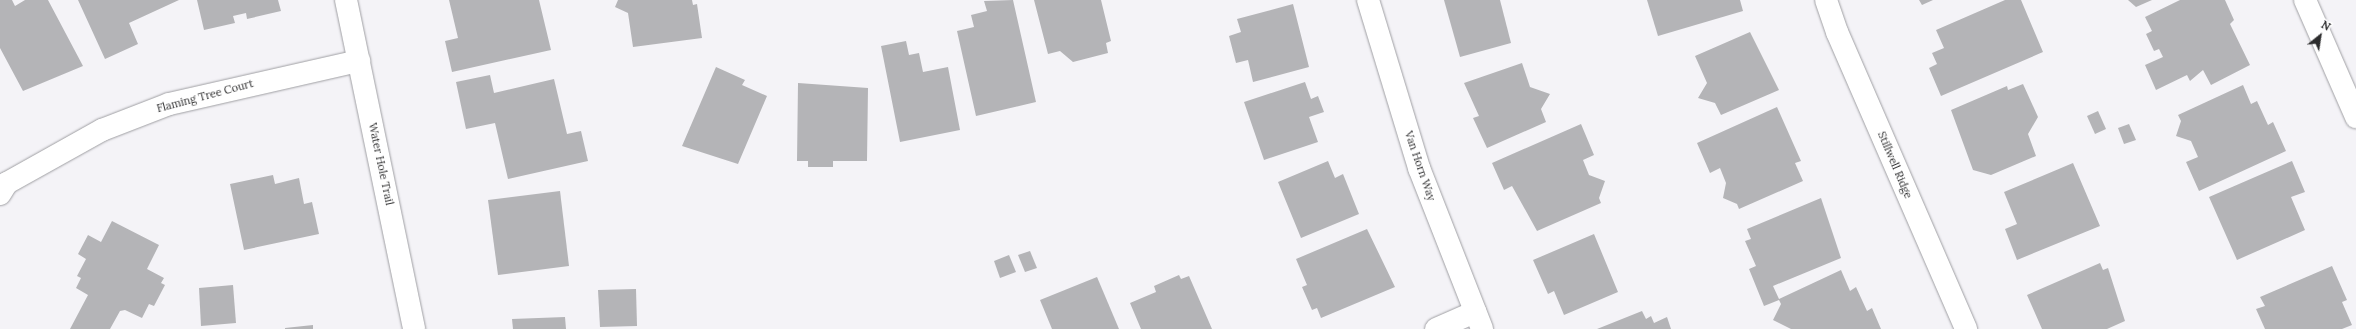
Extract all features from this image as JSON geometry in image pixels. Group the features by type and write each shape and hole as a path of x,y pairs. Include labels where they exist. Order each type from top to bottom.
{"street":[{"name":"Water Hole Trail","path":"346,0 414,329"},
{"name":"Van Horn Way","path":"1368,0 1419,168 1478,321"},
{"name":"Stillwell Ridge","path":"1826,0 1837,32 1966,329"},
{"path":"2305,0 2356,117"},
{"name":"Flaming Tree Court","path":"0,194 7,183 102,130 169,104 359,61"},
{"path":"1436,329 1478,321"}],"building":[{"path":"0,0 12,0 15,6 25,0 48,0 83,66 23,91 0,48"},
{"path":"78,0 179,0 129,23 138,44 105,59"},
{"path":"197,0 278,0 281,11 247,19 246,13 233,16 235,23 204,30"},
{"path":"449,0 539,0 551,50 452,72 445,41 458,38"},
{"path":"618,0 692,0 693,5 697,4 702,38 633,47 628,13 615,7"},
{"path":"1013,0 1036,102 976,116 957,31 974,27 971,15 987,11 984,1"},
{"path":"1034,0 1101,0 1111,41 1106,43 1108,53 1073,62 1060,51 1048,54"},
{"path":"1444,0 1500,0 1511,43 1460,57"},
{"path":"1647,0 1740,0 1743,11 1658,36"},
{"path":"1919,0 1933,0 1922,5"},
{"path":"2005,0 2021,0 2043,52 1941,96 1929,68 1937,64 1932,53 1944,48 1936,30"},
{"path":"2128,0 2152,0 2136,7"},
{"path":"2180,0 2225,0 2234,20 2230,24 2250,65 2211,85 2203,70 2190,81 2187,75 2156,90 2145,65 2163,57 2159,49 2154,51 2146,34 2152,31 2145,17"},
{"path":"1293,4 1309,67 1253,82 1248,60 1236,63 1229,36 1241,32 1237,19"},
{"path":"1750,32 1779,90 1721,115 1715,103 1698,98 1707,83 1695,56"},
{"path":"906,41 909,55 919,53 923,72 948,67 960,130 900,142 881,46"},
{"path":"1522,63 1530,87 1550,94 1541,109 1546,122 1487,148 1473,118 1479,116 1464,83"},
{"path":"716,67 745,80 742,85 767,96 738,164 682,146"},
{"path":"490,75 494,93 554,79 567,134 581,131 588,161 508,179 495,123 466,129 456,82"},
{"path":"1305,82 1311,99 1318,96 1324,112 1309,117 1318,142 1264,160 1244,102"},
{"path":"798,83 868,88 867,161 833,161 833,167 808,167 808,161 797,161"},
{"path":"2023,84 2038,117 2028,134 2036,156 1991,175 1973,170 1951,110 2007,86 2008,90"},
{"path":"2243,85 2251,104 2257,101 2268,125 2273,122 2286,151 2199,191 2186,162 2198,157 2191,141 2176,136 2181,121 2178,115"},
{"path":"1777,107 1801,161 1795,163 1803,181 1739,209 1737,204 1723,198 1726,183 1720,168 1710,173 1697,143"},
{"path":"2098,111 2106,129 2095,134 2087,116"},
{"path":"1581,124 1594,155 1583,160 1589,175 1605,181 1599,198 1601,203 1537,231 1512,186 1504,190 1492,163"},
{"path":"2129,124 2136,140 2124,144 2118,128"},
{"path":"1328,161 1335,178 1343,174 1359,214 1301,238 1278,182"},
{"path":"2292,161 2305,192 2291,197 2305,230 2237,260 2209,197"},
{"path":"2073,163 2100,226 2017,260 2005,229 2017,224 2004,192"},
{"path":"273,175 275,184 299,178 304,204 312,202 319,234 244,250 230,184"},
{"path":"560,191 569,266 498,275 488,200"},
{"path":"1821,198 1841,258 1773,286 1779,299 1841,270 1850,291 1856,287 1867,311 1872,308 1881,329 1791,329 1773,320 1781,304 1779,300 1764,306 1749,269 1756,266 1745,241 1751,239 1747,229"},
{"path":"112,221 159,245 147,269 164,278 161,283 165,285 154,306 149,304 142,318 125,310 120,311 110,329 70,329 88,295 76,288 81,278 77,276 86,259 78,254 88,235 101,242"},
{"path":"1367,229 1395,287 1321,318 1317,308 1312,310 1302,287 1307,285 1296,259"},
{"path":"1594,234 1618,292 1564,315 1554,291 1548,294 1533,260"},
{"path":"1030,251 1037,268 1025,272 1018,255"},
{"path":"1009,255 1016,272 1000,278 994,261"},
{"path":"2100,263 2103,270 2108,268 2125,321 2107,329 2042,329 2027,295"},
{"path":"2332,266 2347,300 2342,302 2352,325 2342,329 2265,329 2256,309 2265,306 2260,297"},
{"path":"1179,275 1181,279 1189,276 1212,329 1141,329 1130,303 1156,292 1154,286"},
{"path":"1097,277 1119,329 1052,329 1040,300"},
{"path":"233,285 236,323 201,326 199,288"},
{"path":"636,289 637,326 600,327 598,290"},
{"path":"1642,311 1646,319 1651,316 1654,323 1667,317 1671,329 1597,329"},
{"path":"565,317 566,329 513,329 512,319"},
{"path":"313,325 313,329 285,329 285,328"}]}
